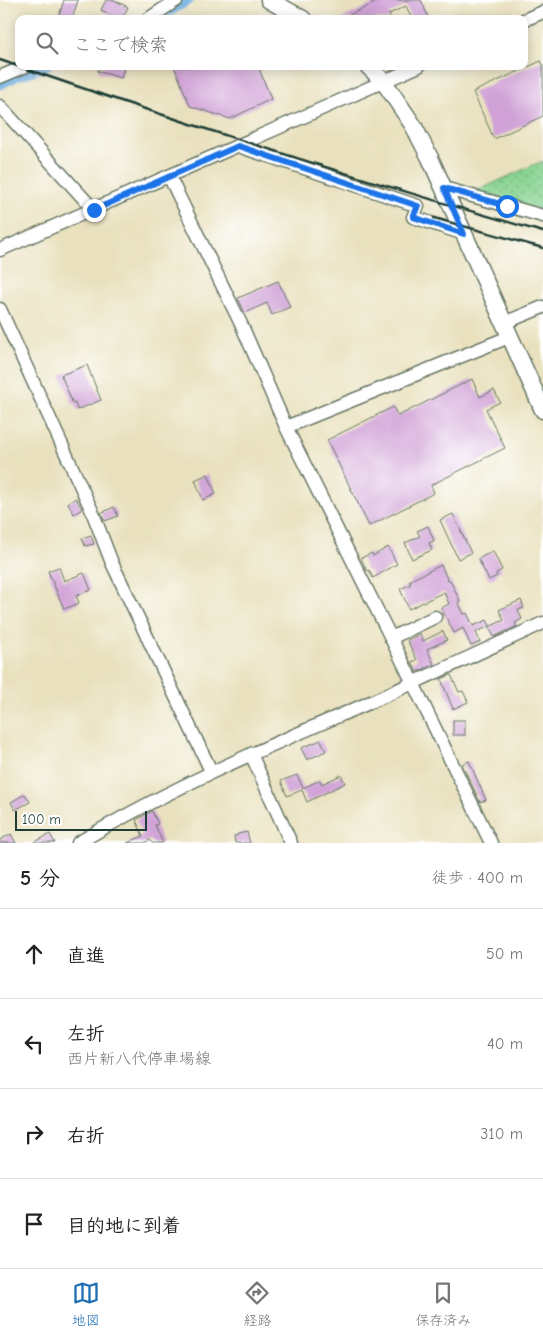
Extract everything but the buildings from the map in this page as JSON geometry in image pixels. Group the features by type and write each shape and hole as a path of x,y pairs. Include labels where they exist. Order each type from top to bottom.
{"main road":[{"path":"270,0 296,15"},
{"path":"372,70 384,82 413,125 444,188 543,410"}],"street":[{"path":"154,15 177,0"},
{"path":"528,18 543,12"},
{"path":"0,78 17,70"},
{"path":"0,250 410,70"},
{"path":"0,106 94,210"},
{"path":"238,146 418,206 413,217 464,234"},
{"path":"169,176 242,326 286,427 491,843"},
{"path":"444,188 543,216"},
{"path":"286,427 506,330 543,307"},
{"path":"0,309 92,511 112,563 211,771"},
{"path":"391,638 435,617"},
{"path":"78,843 114,821 211,771 543,624"},
{"path":"251,754 291,843"}],"green space":[{"path":"543,161 543,215 472,193 533,165"}],"waterway":[{"path":"169,12 190,0"},
{"path":"0,85 36,70"}],"railway":[{"path":"0,60 15,65"},
{"path":"29,70 270,150 543,232"},
{"path":"434,218 543,248"}],"route":[{"path":"94,210 238,146 418,206 413,217 464,234 444,188 507,206"}]}
